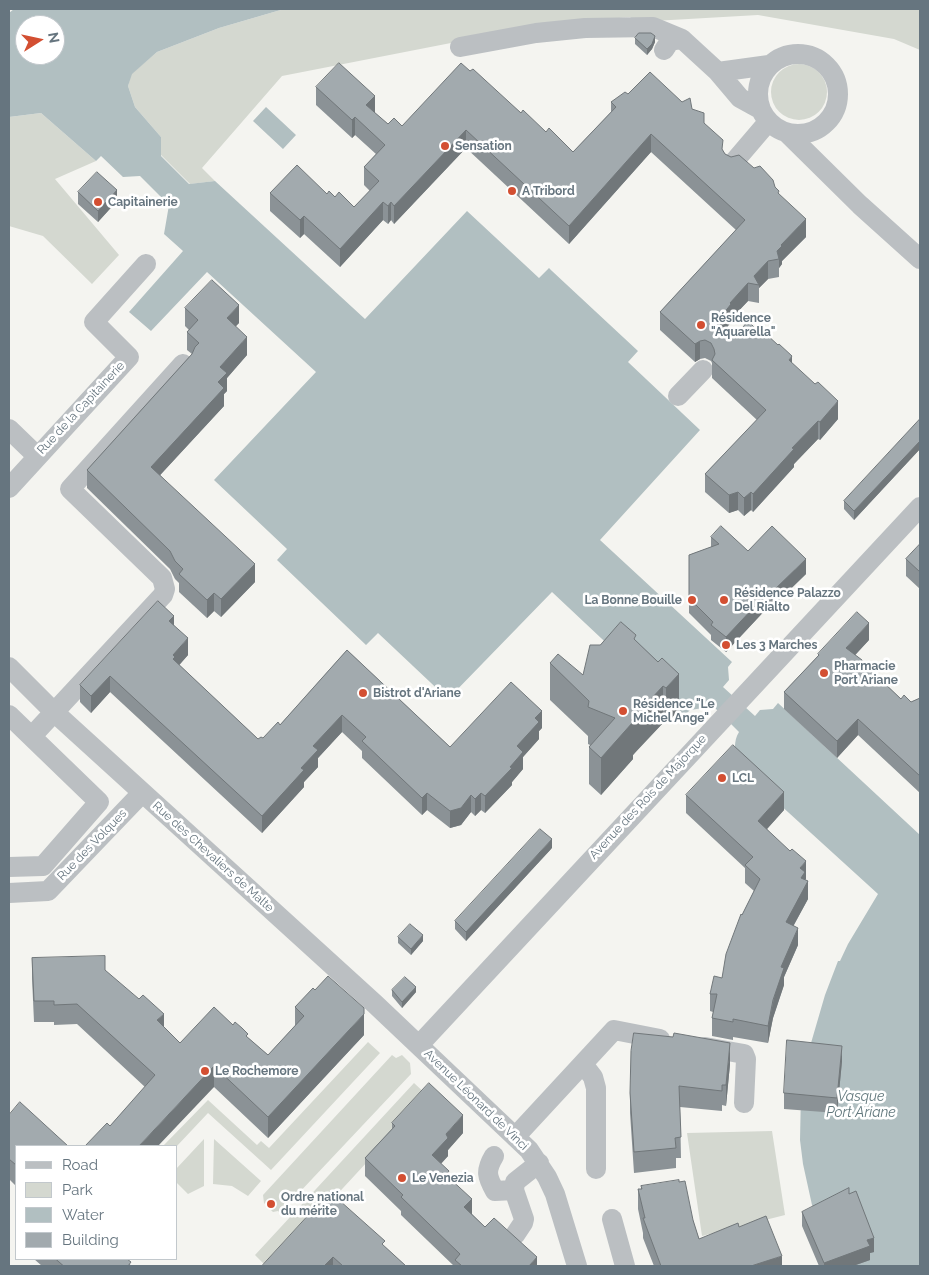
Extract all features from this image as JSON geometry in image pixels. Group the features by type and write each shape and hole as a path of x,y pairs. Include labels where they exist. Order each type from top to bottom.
{"street":[{"path":"460,48 536,33 585,28 653,28 682,39 718,72 740,98 764,116 776,128 787,133 800,134 813,131 824,124 833,114 838,102 835,76 817,58 805,53 792,53 779,57 769,65 762,75 758,86 757,98 764,116"},
{"path":"664,50 670,41 682,39"},
{"path":"718,72 769,65"},
{"path":"732,163 764,116"},
{"path":"824,124 820,151 828,174"},
{"path":"787,133 828,174 920,259"},
{"name":"Rue de la Capitainerie","path":"9,488 129,357 94,322 146,264"},
{"path":"32,736 163,595 165,589 162,578 70,489 183,364"},
{"path":"678,396 703,370"},
{"path":"9,429 37,456"},
{"name":"Avenue des Rois de Majorque","path":"419,1045 920,507"},
{"name":"Rue des Chevaliers de Malte","path":"9,667 54,712 419,1045"},
{"path":"9,714 99,802 43,866 9,867"},
{"name":"Rue des Volques","path":"9,893 48,891 142,793"},
{"path":"515,1137 614,1030 744,1054 746,1059 744,1103"},
{"name":"Avenue Léonard de Vinci","path":"419,1045 529,1150 555,1194 577,1266"},
{"path":"583,1064 593,1077 596,1088 596,1169"},
{"path":"494,1156 488,1166 488,1175 495,1191 514,1190"},
{"path":"515,1235 523,1224 524,1219 514,1190 515,1182 539,1164"},
{"path":"612,1219 625,1266"}],"green space":[{"path":"284,9 920,9 920,50 894,39 758,15 636,22 630,17 586,21 456,42 282,76 202,168 215,181 190,184 161,155 161,137 135,107 128,86 131,74 157,52 219,28"},
{"path":"793,64 805,64 815,68 823,76 827,92 823,108 815,116 805,120 793,120 783,116 775,108 771,98 771,86 775,76 783,68"},
{"path":"41,113 96,161 55,179 119,255 92,284 43,236 9,226 9,117"},
{"path":"368,1042 380,1053 271,1170 208,1113 178,1145 164,1145 208,1100 257,1145 261,1141 269,1148"},
{"path":"392,1055 396,1058 402,1055 410,1063 411,1074 280,1213 278,1211 273,1212 264,1203 263,1195"},
{"path":"414,1083 428,1096 271,1266 266,1266 255,1255"},
{"path":"772,1131 785,1215 702,1236 687,1133"},
{"path":"204,1139 204,1186 188,1194 178,1184 178,1167"},
{"path":"214,1139 261,1181 248,1196 232,1186 213,1184"}],"water":[{"name":"Vasque Port Ariane","path":"14,9 284,9 219,28 157,52 132,74 128,86 135,107 161,137 161,156 189,184 215,181 365,319 467,211 539,278 549,268 638,351 628,362 700,430 600,540 732,662 728,667 729,680 723,687 755,716 760,710 773,709 778,703 920,835 920,1266 837,1266 812,1205 800,1140 801,1093 811,1043 825,995 838,961 840,961 878,894 733,762 736,739 739,732 709,702 703,708 690,710 684,716 552,592 448,699 378,633 366,645 277,560 287,549 214,480 316,372 207,272 151,331 129,312 183,251 164,234 169,205 140,176 123,177 101,156 96,161 41,113 9,117 9,13"},
{"path":"266,107 296,135 283,149 253,121"}],"building":[{"path":"639,33 651,33 655,36 652,44 647,49 635,38"},
{"path":"339,63 375,96 366,105 388,124 394,118 402,126 461,63 470,71 473,69 521,113 523,110 546,132 549,128 573,152 616,107 611,102 625,92 628,94 650,72 682,102 690,98 692,109 704,113 704,123 723,140 722,149 725,154 731,157 739,155 754,168 760,166 773,180 775,187 779,191 778,193 806,219 781,245 777,251 779,259 768,261 754,276 759,285 748,283 730,303 717,322 718,330 726,337 733,336 748,321 764,337 766,334 779,344 792,356 789,360 815,384 818,382 838,401 820,422 818,421 792,448 794,449 753,494 751,492 744,498 738,492 729,495 705,474 766,410 712,360 715,354 711,343 705,340 695,344 660,312 745,220 651,134 569,226 466,130 394,206 391,202 388,206 383,202 340,249 304,216 300,220 270,193 297,165 327,194 329,191 335,197 339,192 354,207 379,181 364,167 385,145 355,117 352,120 316,87"},
{"path":"97,172 117,190 98,211 78,192"},
{"path":"212,280 239,305 227,318 247,337 220,367 227,373 218,382 224,388 151,467 255,564 221,599 214,593 207,600 179,574 183,569 175,561 170,551 87,470 192,354 199,343 187,332 198,320 185,308"},
{"path":"920,419 920,441 854,511 844,501"},
{"path":"721,526 748,551 772,526 806,559 772,592 770,590 726,637 711,625 713,622 689,598 689,555 719,544 711,537"},
{"path":"920,544 920,572 906,559"},
{"path":"158,601 174,616 169,621 188,638 173,655 175,657 173,659 258,739 263,738 278,722 280,725 347,650 450,747 511,682 542,711 535,718 539,722 517,746 523,752 510,767 512,768 485,796 481,793 475,799 471,795 461,808 450,811 427,793 422,798 362,741 366,737 342,715 313,746 318,750 301,768 304,770 262,816 110,676 91,696 80,685"},
{"path":"857,612 869,623 846,648 862,660 901,699 904,695 911,702 920,698 920,776 858,719 837,741 784,692"},
{"path":"621,622 636,635 634,639 658,662 662,658 679,674 666,688 663,686 631,720 633,722 601,758 589,747 615,718 588,707 589,701 550,663 558,654 583,675 590,645 600,645"},
{"path":"733,745 784,792 758,821 790,851 792,849 806,861 800,868 805,872 801,878 808,881 786,922 798,928 781,967 784,968 773,1000 768,1026 733,1019 733,1022 712,1018 717,994 710,994 714,976 722,978 726,954 741,914 760,879 745,865 753,857 686,795"},
{"path":"540,829 552,839 466,932 455,921"},
{"path":"410,924 423,935 411,949 398,937"},
{"path":"105,956 105,970 139,999 143,995 164,1014 157,1020 180,1043 214,1007 233,1025 235,1022 242,1028 248,1034 246,1036 268,1055 304,1016 295,1007 313,988 315,990 328,976 364,1008 364,1014 268,1117 214,1066 140,1145 86,1145 107,1123 110,1126 155,1075 77,1004 54,1005 54,1001 34,1001 32,958"},
{"path":"405,977 416,987 402,1002 392,990"},
{"path":"634,1033 673,1037 674,1033 730,1043 726,1085 722,1085 722,1091 679,1086 681,1137 675,1138 676,1148 634,1152 630,1093 631,1051"},
{"path":"787,1040 842,1046 837,1098 784,1093"},
{"path":"429,1083 463,1115 446,1134 448,1138 432,1155 449,1171 446,1175 472,1199 464,1207 485,1227 494,1218 537,1257 529,1266 462,1266 455,1260 460,1254 401,1197 403,1195 365,1158 395,1126 392,1123"},
{"path":"20,1102 67,1145 15,1145 15,1164 9,1159 9,1115"},
{"path":"679,1180 679,1182 685,1181 699,1239 738,1223 739,1227 766,1216 782,1256 751,1266 661,1266 643,1218 645,1218 638,1189 642,1189 641,1186"},
{"path":"849,1188 849,1194 856,1191 874,1238 867,1240 870,1246 824,1263 802,1212"},
{"path":"330,1192 385,1241 382,1244 406,1266 343,1266 333,1257 324,1266 262,1266"},
{"path":"57,1260 128,1260 131,1262 128,1266 64,1266"}],"place":[{"name":"Sensation","path":"445,146"},
{"name":"A Tribord","path":"512,191"},
{"name":"Capitainerie","path":"98,202"},
{"name":"Résidence \"Aquarella\"","path":"701,325"},
{"name":"La Bonne Bouille","path":"692,600"},
{"name":"Résidence Palazzo Del Rialto","path":"724,600"},
{"name":"Les 3 Marches","path":"726,645"},
{"name":"Pharmacie Port Ariane","path":"824,673"},
{"name":"Bistrot d'Ariane","path":"363,693"},
{"name":"Résidence \"Le Michel Ange\"","path":"623,711"},
{"name":"LCL","path":"722,778"},
{"name":"Le Rochemore","path":"205,1071"},
{"name":"Le Venezia","path":"402,1178"},
{"name":"Ordre national du mérite","path":"271,1204"}]}
